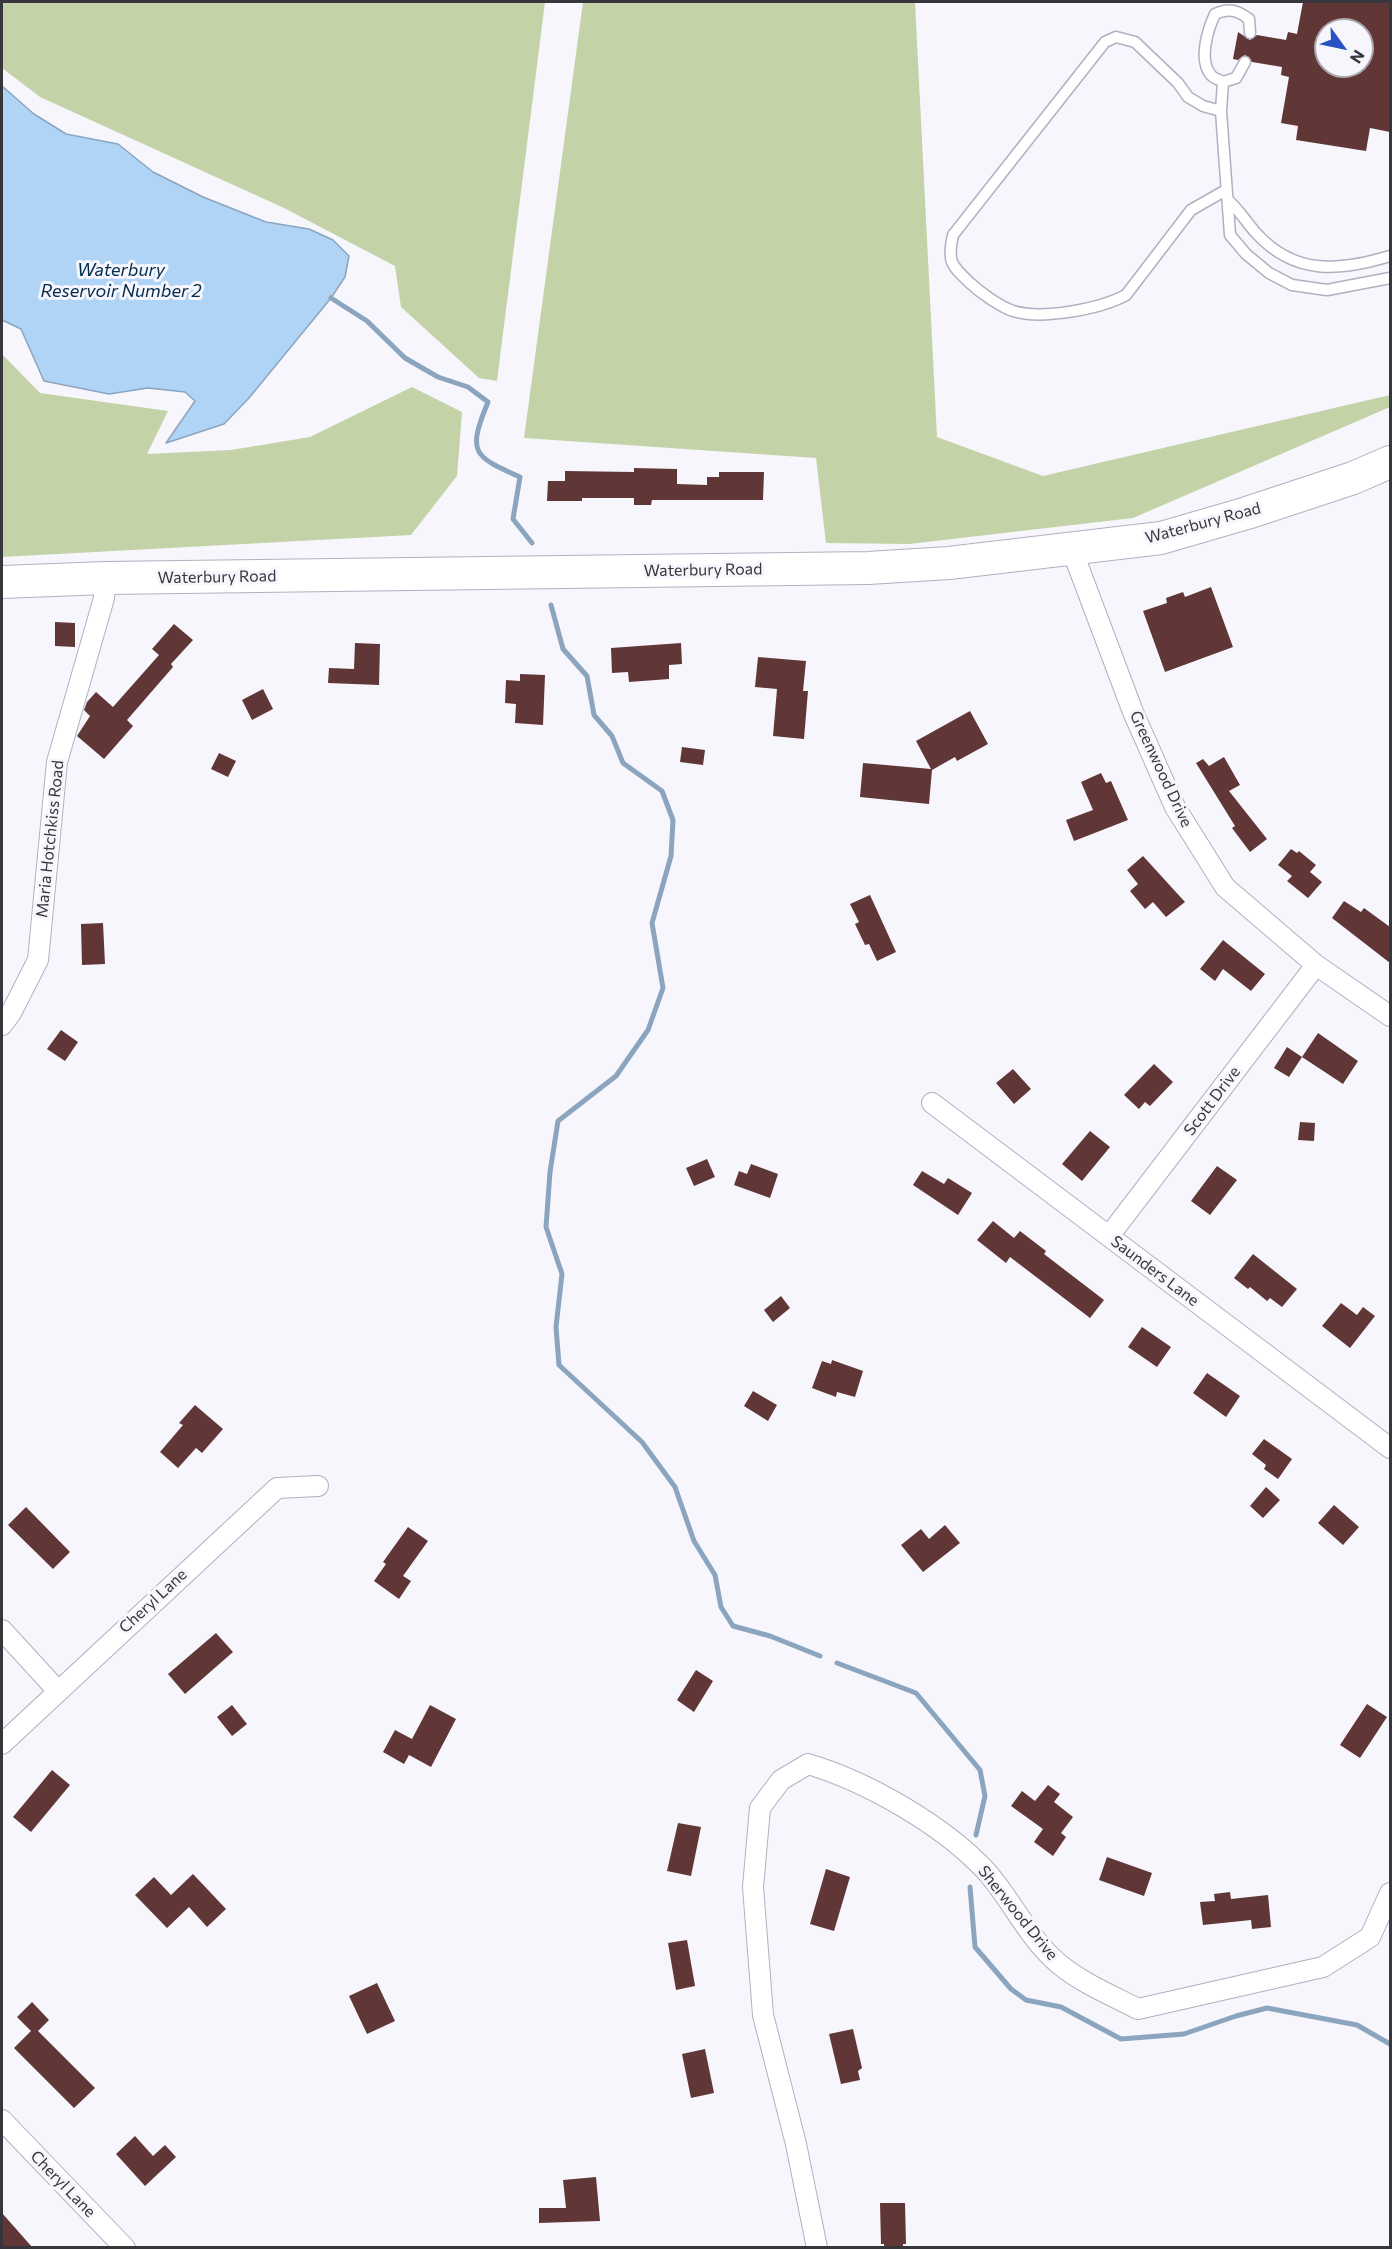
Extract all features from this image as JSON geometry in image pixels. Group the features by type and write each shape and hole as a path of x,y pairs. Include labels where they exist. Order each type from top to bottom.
{"main road":[{"name":"Waterbury Road","path":"2,582 106,578 868,568 949,563 1161,538 1258,509 1389,464"}],"street":[{"name":"Greenwood Drive","path":"1072,550 1133,712 1175,807 1225,887 1316,965 1390,1016"},
{"name":"Maria Hotchkiss Road","path":"2,1025 11,1013 38,960 57,762 104,598 106,578"},
{"name":"Scott Drive","path":"1109,1236 1316,965"},
{"name":"Saunders Lane","path":"932,1102 1385,1444"},
{"name":"Cheryl Lane","path":"2,1744 57,1690 277,1488 318,1486"},
{"path":"2,1630 57,1690"},
{"name":"Sherwood Drive","path":"817,2247 796,2144 763,2015 753,1887 760,1808 781,1780 808,1764 853,1781 925,1822 957,1845 986,1872 1027,1929 1058,1963 1083,1980 1138,2009 1323,1967 1370,1937 1390,1893"},
{"name":"Cheryl Lane","path":"2,2120 125,2247"}],"lane":[{"path":"1245,62 1236,78 1223,82 1211,75 1204,61 1209,27 1215,14 1226,9 1239,11 1249,20 1250,33"},
{"path":"1221,111 1203,106 1188,97 1178,83 1135,42 1116,37 1105,42 953,235 949,252 952,266 977,290 1012,311 1049,314 1115,301 1126,295 1191,210 1227,195"},
{"path":"1223,82 1221,111 1227,221 1230,235 1246,254 1269,273 1292,285 1326,290 1359,286 1390,278"},
{"path":"1227,195 1256,233 1288,258 1323,268 1354,266 1390,256"},
{"path":"1354,266 1359,286"}],"green space":[{"path":"2,2 545,2 497,381 479,378 401,307 395,266 284,208 40,97 2,68"},
{"path":"583,2 915,2 937,437 1043,476 1390,395 1390,407 1133,518 909,544 826,543 816,458 524,438"},
{"path":"2,354 40,393 168,411 147,454 231,450 310,437 412,387 462,412 457,476 411,535 2,557"}],"water":[{"name":"Waterbury Reservoir Number 2","path":"2,86 34,114 66,134 118,144 153,172 203,197 266,222 309,229 333,240 349,256 345,277 331,298 249,398 224,424 166,443 195,401 185,392 148,388 109,394 44,381 21,329 2,320"}],"building":[{"path":"1303,2 1390,2 1390,132 1370,128 1366,151 1296,140 1298,126 1281,123 1289,77 1281,75 1282,67 1252,62 1245,55 1238,60 1233,59 1238,32 1250,40 1257,35 1286,40 1288,32 1297,34"},
{"path":"634,468 677,469 677,484 707,485 707,477 719,477 719,472 764,472 763,500 652,500 651,505 634,505 634,498 547,501 548,481 565,481 565,471 634,472"},
{"path":"1211,587 1233,647 1165,672 1143,611 1167,603 1166,598 1183,592 1185,597"},
{"path":"55,622 75,623 75,647 55,646"},
{"path":"174,624 193,640 127,720 133,726 104,759 77,736 90,716 84,710 87,702 96,692 113,707 159,655 152,649"},
{"path":"355,643 380,644 379,685 328,683 329,668 354,669"},
{"path":"681,643 682,664 669,665 669,679 629,682 628,672 612,673 611,648"},
{"path":"758,657 806,661 803,691 808,691 804,739 773,736 777,689 755,687"},
{"path":"520,674 545,675 543,725 515,723 516,704 505,703 506,680 520,681"},
{"path":"263,689 273,709 252,720 242,700"},
{"path":"970,711 988,744 957,761 955,757 932,770 929,804 860,797 863,763 931,769 916,741"},
{"path":"682,747 705,750 703,765 680,762"},
{"path":"219,753 236,761 228,777 211,769"},
{"path":"1224,757 1240,785 1229,791 1267,839 1250,852 1232,828 1235,826 1196,763 1203,759 1209,766"},
{"path":"1101,773 1106,783 1111,781 1128,820 1074,841 1066,820 1093,810 1081,782"},
{"path":"1291,849 1297,853 1299,851 1316,865 1310,872 1322,882 1308,898 1287,881 1292,876 1278,865"},
{"path":"1143,856 1185,902 1166,917 1153,902 1145,909 1130,891 1138,884 1127,870"},
{"path":"870,895 896,952 877,961 869,944 865,945 855,924 859,922 850,904"},
{"path":"1344,901 1361,912 1364,908 1390,927 1390,963 1332,918"},
{"path":"103,923 105,964 82,965 81,924"},
{"path":"1223,940 1265,974 1251,991 1223,969 1215,981 1200,969"},
{"path":"61,1030 78,1042 65,1061 47,1049"},
{"path":"1318,1033 1358,1061 1343,1084 1302,1057"},
{"path":"1287,1047 1302,1057 1289,1077 1274,1068"},
{"path":"1154,1064 1173,1082 1150,1106 1145,1102 1139,1109 1124,1095"},
{"path":"1013,1069 1031,1089 1014,1104 996,1083"},
{"path":"1300,1122 1315,1123 1314,1141 1298,1140"},
{"path":"1090,1131 1110,1147 1082,1181 1062,1164"},
{"path":"707,1159 715,1177 694,1186 686,1168"},
{"path":"751,1164 778,1174 770,1198 734,1185 739,1171 747,1174"},
{"path":"1217,1166 1237,1180 1210,1215 1191,1201"},
{"path":"922,1171 944,1184 948,1178 972,1193 958,1215 913,1185"},
{"path":"993,1221 1014,1238 1020,1231 1046,1251 1044,1254 1104,1300 1090,1318 1010,1257 1006,1263 977,1240"},
{"path":"1253,1254 1297,1289 1282,1307 1270,1298 1267,1301 1234,1278"},
{"path":"781,1296 790,1308 773,1322 764,1310"},
{"path":"1341,1303 1357,1315 1363,1307 1375,1316 1350,1348 1322,1326"},
{"path":"1142,1327 1171,1347 1157,1367 1128,1347"},
{"path":"832,1360 863,1371 855,1397 837,1392 836,1397 812,1388 822,1361 831,1364"},
{"path":"1207,1373 1240,1396 1226,1417 1193,1393"},
{"path":"753,1391 777,1405 768,1421 744,1406"},
{"path":"195,1405 223,1429 202,1453 196,1448 178,1468 160,1452 183,1425 179,1423"},
{"path":"1264,1439 1292,1459 1278,1479 1264,1469 1266,1465 1252,1454"},
{"path":"1266,1487 1280,1500 1263,1518 1250,1506"},
{"path":"1334,1505 1359,1527 1343,1545 1318,1523"},
{"path":"26,1507 70,1552 53,1569 8,1525"},
{"path":"945,1525 960,1543 923,1572 901,1545 921,1529 929,1539"},
{"path":"408,1527 428,1541 403,1576 411,1581 399,1599 374,1581 386,1564 383,1562"},
{"path":"216,1633 233,1652 185,1694 168,1674"},
{"path":"696,1670 713,1681 694,1712 677,1700"},
{"path":"1367,1704 1387,1717 1360,1758 1340,1745"},
{"path":"232,1705 247,1724 232,1736 217,1717"},
{"path":"430,1705 456,1719 431,1767 409,1755 404,1764 383,1752 395,1730 412,1739"},
{"path":"52,1770 70,1785 31,1832 13,1817"},
{"path":"1048,1785 1060,1794 1054,1802 1073,1817 1061,1833 1066,1837 1053,1856 1034,1842 1043,1829 1011,1806 1022,1791 1035,1801"},
{"path":"678,1823 701,1827 691,1876 667,1871"},
{"path":"1107,1857 1152,1873 1144,1896 1099,1880"},
{"path":"826,1869 850,1877 834,1931 810,1924"},
{"path":"193,1874 226,1909 207,1927 189,1907 167,1928 135,1895 154,1877 171,1895"},
{"path":"1230,1892 1231,1899 1268,1895 1271,1927 1252,1929 1251,1920 1203,1925 1200,1902 1215,1901 1214,1894"},
{"path":"687,1940 695,1986 676,1990 668,1943"},
{"path":"377,1983 395,2021 367,2034 349,1996"},
{"path":"32,2002 49,2020 38,2031 95,2088 74,2108 14,2048 31,2031 17,2017"},
{"path":"853,2029 862,2068 858,2071 860,2080 841,2084 829,2034"},
{"path":"705,2049 714,2093 691,2098 682,2054"},
{"path":"135,2136 153,2156 165,2145 176,2157 145,2186 116,2154"},
{"path":"596,2177 600,2221 539,2223 539,2208 566,2208 563,2180"},
{"path":"880,2203 905,2203 906,2244 903,2244 903,2247 884,2247 884,2244 881,2244"},
{"path":"2,2213 32,2247 2,2247"}],"waterway":[{"path":"331,298 367,321 405,358 438,377 468,387 488,402 478,432 478,451 492,464 520,477 513,519 532,543"},
{"path":"551,605 563,649 587,676 594,715 612,736 623,763 662,791 673,820 671,856 652,923 663,988 648,1030 616,1076 558,1121 550,1172 546,1227 562,1274 556,1327 559,1365 642,1442 675,1487 694,1541 715,1575 721,1607 733,1626 770,1636 820,1656"},
{"path":"837,1663 916,1693 980,1770 985,1796 976,1835"},
{"path":"970,1887 975,1947 1011,1989 1026,2000 1061,2007 1121,2039 1184,2034 1267,2008 1357,2025 1390,2044"}]}
